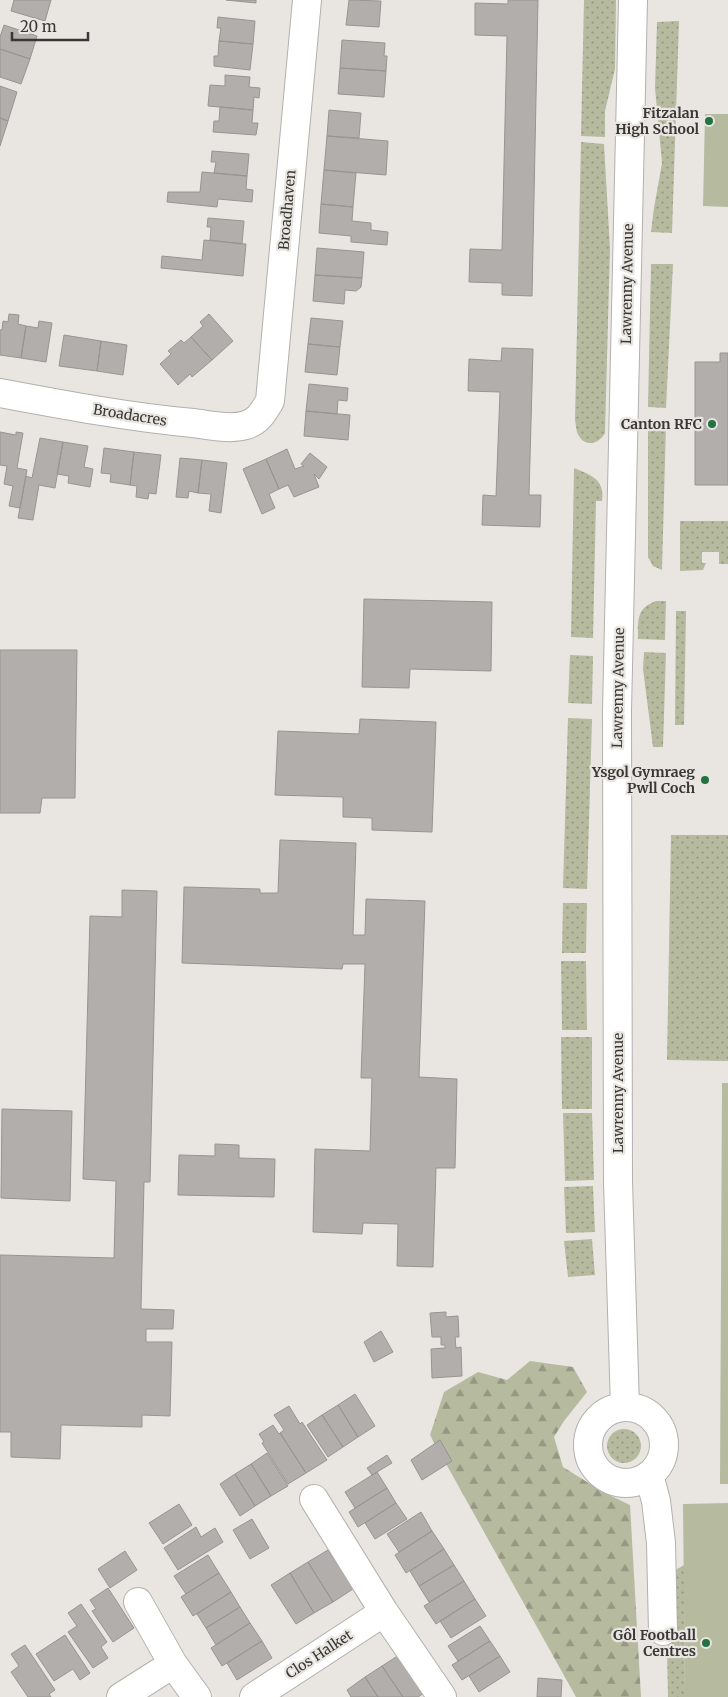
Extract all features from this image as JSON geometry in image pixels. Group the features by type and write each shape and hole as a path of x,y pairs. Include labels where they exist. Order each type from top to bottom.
{"street":[{"name":"Broadhaven","path":"260,418 270,401 306,0"},
{"name":"Lawrenny Avenue","path":"625,1407 618,1173 617,711 633,0"},
{"name":"Broadacres","path":"0,393 155,418 226,427 246,425 260,418"},
{"path":"625,1407 637,1409 648,1414 656,1422 662,1433 664,1444 662,1456 657,1467 649,1475 637,1481 624,1483 612,1480 600,1473 592,1463 588,1451 588,1438 593,1426 601,1416 612,1409 625,1407"},
{"path":"649,1475 656,1501 661,1544 663,1632"},
{"path":"314,1499 384,1612 442,1697"},
{"path":"138,1602 173,1664 197,1697"},
{"name":"Clos Halket","path":"254,1697 384,1612"},
{"path":"121,1697 173,1664"}],"green space":[{"path":"584,0 616,0 615,69 605,111 605,137 581,136"},
{"path":"679,21 672,233 651,232 662,163 655,88 657,22"},
{"path":"705,114 728,114 728,207 703,206"},
{"path":"581,142 604,144 610,248 605,433 593,443 582,440 579,436 575,420"},
{"path":"651,264 673,264 666,408 648,407"},
{"path":"648,425 666,425 662,570 653,566 648,557"},
{"path":"574,468 596,479 602,494 602,501 596,501 593,638 571,637"},
{"path":"680,521 728,521 728,564 719,564 719,552 702,552 702,563 706,563 703,570 680,571"},
{"path":"656,601 666,601 665,640 638,639 638,621 642,611 649,604"},
{"path":"676,611 686,611 684,725 675,725"},
{"path":"644,652 666,653 663,747 653,747 643,669"},
{"path":"570,655 593,656 592,704 568,703"},
{"path":"568,718 592,719 587,889 563,888"},
{"path":"671,835 728,835 728,1061 667,1060"},
{"path":"563,903 587,903 586,953 562,953"},
{"path":"561,961 586,961 587,1030 562,1030"},
{"path":"561,1037 592,1037 592,1109 562,1109"},
{"path":"722,1083 728,1083 728,1484 720,1484"},
{"path":"563,1113 592,1113 594,1180 565,1181"},
{"path":"593,1186 595,1232 566,1233 564,1187"},
{"path":"592,1239 595,1275 568,1277 564,1241"},
{"path":"530,1361 573,1367 587,1392 554,1437 563,1467 603,1492 630,1505 641,1697 576,1697 430,1435 444,1392 478,1372 507,1380"},
{"path":"624,1429 636,1434 641,1446 636,1458 624,1463 612,1458 607,1446 612,1434"},
{"name":"Gôl Football Centres","path":"728,1503 728,1697 685,1697 683,1504"},
{"path":"684,1565 685,1697 668,1697 667,1650 671,1634 672,1572"}],"building":[{"path":"14,0 51,0 45,21 11,11"},
{"path":"226,0 256,0 256,3"},
{"path":"349,0 381,1 379,27 346,25"},
{"path":"508,0 538,0 532,296 502,295 502,283 469,282 470,249 502,250 507,36 475,35 475,3 508,4"},
{"path":"218,17 255,21 253,44 219,41 221,28 217,28"},
{"path":"4,25 37,36 30,59 0,49 0,37"},
{"path":"342,40 385,43 384,56 387,56 386,71 340,68"},
{"path":"219,41 253,44 250,70 214,66 214,56 218,56"},
{"path":"0,49 30,59 21,84 0,77"},
{"path":"340,68 386,71 384,97 338,94"},
{"path":"225,75 250,77 249,87 260,88 259,98 254,97 253,110 208,106 210,85 225,86"},
{"path":"0,86 17,92 8,121 0,118"},
{"path":"220,107 253,110 252,123 258,123 256,135 213,132 214,121 219,121"},
{"path":"329,110 361,113 359,138 327,136"},
{"path":"0,118 8,121 0,146"},
{"path":"327,136 388,141 386,175 324,170"},
{"path":"212,151 249,154 247,176 214,173 216,162 211,162"},
{"path":"324,170 356,173 353,207 321,204"},
{"path":"202,172 247,176 246,189 253,190 252,202 218,199 217,207 167,202 168,192 200,192"},
{"path":"321,204 353,207 352,221 371,223 371,230 388,232 387,245 351,242 351,236 319,233"},
{"path":"208,218 244,221 242,244 210,240 211,227 207,227"},
{"path":"204,240 246,244 243,276 161,268 162,256 202,260"},
{"path":"317,248 364,252 362,278 315,275"},
{"path":"315,275 362,278 361,287 356,291 345,290 344,304 313,301"},
{"path":"9,314 19,315 18,324 26,326 21,358 0,355 0,330 2,330 3,321 8,322"},
{"path":"209,314 233,341 212,360 191,337 203,326 200,322"},
{"path":"311,318 343,321 340,347 308,344"},
{"path":"39,321 52,323 46,362 21,358 26,326 38,328"},
{"path":"64,335 101,341 97,371 59,366"},
{"path":"191,337 212,360 192,377 190,374 178,385 160,364 171,354 168,351 181,340 184,343"},
{"path":"101,341 127,345 123,375 97,371"},
{"path":"308,344 340,347 337,375 305,372"},
{"path":"502,348 533,349 529,495 541,495 540,527 482,525 483,495 496,496 500,392 468,391 469,359 501,361"},
{"name":"Canton RFC","path":"720,353 728,353 728,485 695,485 695,362 720,362"},
{"path":"309,384 348,388 347,401 338,400 337,414 306,411"},
{"path":"306,411 350,415 348,440 304,436"},
{"path":"0,432 16,435 16,432 23,433 17,468 27,470 20,508 9,506 13,486 4,484 7,466 0,465"},
{"path":"40,438 63,442 55,488 39,485 33,520 18,518 26,476 32,478"},
{"path":"63,442 88,446 84,467 93,469 90,487 68,483 69,476 57,474"},
{"path":"104,448 134,452 130,485 110,482 111,474 101,473"},
{"path":"287,449 295,469 304,466 301,464 310,453 327,467 319,479 314,474 319,487 294,497 288,485 279,489 266,459"},
{"path":"134,452 161,455 156,494 149,493 148,499 136,497 137,486 130,485"},
{"path":"180,458 202,460 198,493 189,491 188,498 176,497"},
{"path":"266,459 279,489 269,494 275,508 262,514 243,469"},
{"path":"202,460 227,463 221,513 209,511 211,494 198,493"},
{"path":"364,599 492,602 491,671 410,669 409,688 362,687"},
{"path":"0,650 77,650 75,798 42,798 40,813 0,813"},
{"path":"360,719 436,722 432,832 372,830 372,818 343,817 343,797 275,795 278,731 359,734"},
{"path":"280,840 356,843 353,935 365,935 366,899 425,901 419,1077 457,1079 455,1168 436,1168 433,1267 397,1266 398,1224 363,1223 362,1234 313,1232 315,1149 370,1151 372,1078 361,1078 365,964 343,964 342,969 182,963 184,887 260,889 260,893 278,893"},
{"path":"122,890 157,891 150,1182 144,1182 141,1309 174,1310 173,1329 146,1329 146,1342 172,1342 170,1416 142,1415 142,1427 61,1425 60,1459 11,1457 11,1432 0,1432 0,1255 114,1258 116,1181 83,1179 90,916 122,917"},
{"path":"2,1109 72,1111 70,1201 1,1198"},
{"path":"215,1144 239,1145 239,1158 275,1159 274,1197 178,1195 179,1155 215,1156"},
{"path":"446,1312 446,1317 458,1316 459,1337 455,1337 456,1348 461,1347 462,1376 432,1378 431,1349 445,1348 445,1345 441,1345 441,1337 432,1337 430,1313"},
{"path":"381,1331 393,1352 374,1362 364,1342"},
{"path":"355,1394 375,1426 358,1437 338,1405"},
{"path":"338,1405 358,1437 343,1447 322,1415"},
{"path":"289,1406 327,1460 306,1473 280,1433 284,1430 274,1415"},
{"path":"322,1415 343,1447 328,1457 307,1425"},
{"path":"273,1425 306,1473 288,1484 262,1443 264,1442 259,1434"},
{"path":"440,1440 452,1461 422,1480 411,1460"},
{"path":"267,1453 288,1486 271,1496 251,1464"},
{"path":"387,1455 392,1463 372,1475 367,1468"},
{"path":"251,1464 271,1496 255,1506 235,1474"},
{"path":"377,1472 387,1488 355,1508 345,1492"},
{"path":"235,1474 255,1506 240,1516 220,1484"},
{"path":"387,1488 396,1503 358,1527 349,1512"},
{"path":"396,1503 407,1519 375,1539 365,1523"},
{"path":"179,1504 192,1525 163,1544 149,1523"},
{"path":"421,1512 432,1531 399,1552 387,1534"},
{"path":"252,1519 269,1548 250,1559 233,1530"},
{"path":"196,1527 201,1537 215,1528 223,1542 178,1570 164,1548"},
{"path":"432,1531 444,1549 406,1573 395,1555"},
{"path":"444,1549 454,1565 419,1586 410,1571"},
{"path":"328,1550 353,1589 333,1602 308,1562"},
{"path":"125,1551 137,1570 110,1588 98,1569"},
{"path":"208,1555 219,1573 186,1594 174,1576"},
{"path":"308,1562 333,1602 314,1613 290,1573"},
{"path":"454,1565 464,1581 429,1602 419,1586"},
{"path":"219,1573 231,1592 193,1616 181,1597"},
{"path":"290,1573 314,1613 296,1624 271,1585"},
{"path":"464,1581 475,1599 436,1624 424,1606"},
{"path":"108,1588 134,1628 113,1642 92,1611 96,1609 90,1600"},
{"path":"231,1592 240,1607 206,1628 197,1614"},
{"path":"475,1599 486,1616 451,1638 440,1621"},
{"path":"81,1604 107,1642 101,1647 108,1658 93,1668 68,1632 77,1626 68,1613"},
{"path":"240,1607 250,1623 216,1645 206,1628"},
{"path":"250,1623 262,1641 222,1666 211,1648"},
{"path":"480,1626 490,1641 458,1661 448,1646"},
{"path":"65,1635 90,1673 80,1680 73,1669 54,1681 36,1654"},
{"path":"262,1641 272,1658 237,1680 227,1663"},
{"path":"490,1641 500,1656 462,1680 452,1665"},
{"path":"25,1645 55,1690 49,1694 51,1697 28,1697 11,1672 19,1666 11,1654"},
{"path":"399,1655 424,1693 418,1697 403,1697 382,1666"},
{"path":"500,1656 510,1672 479,1692 469,1676"},
{"path":"382,1666 403,1697 378,1697 365,1677"},
{"path":"365,1677 378,1697 351,1697 347,1690"},
{"path":"538,1678 562,1680 561,1697 537,1697"}],"place":[{"name":"Fitzalan High School","path":"709,121"},
{"name":"Canton RFC","path":"712,424"},
{"name":"Ysgol Gymraeg Pwll Coch","path":"705,780"},
{"name":"Gôl Football Centres","path":"706,1643"}]}
